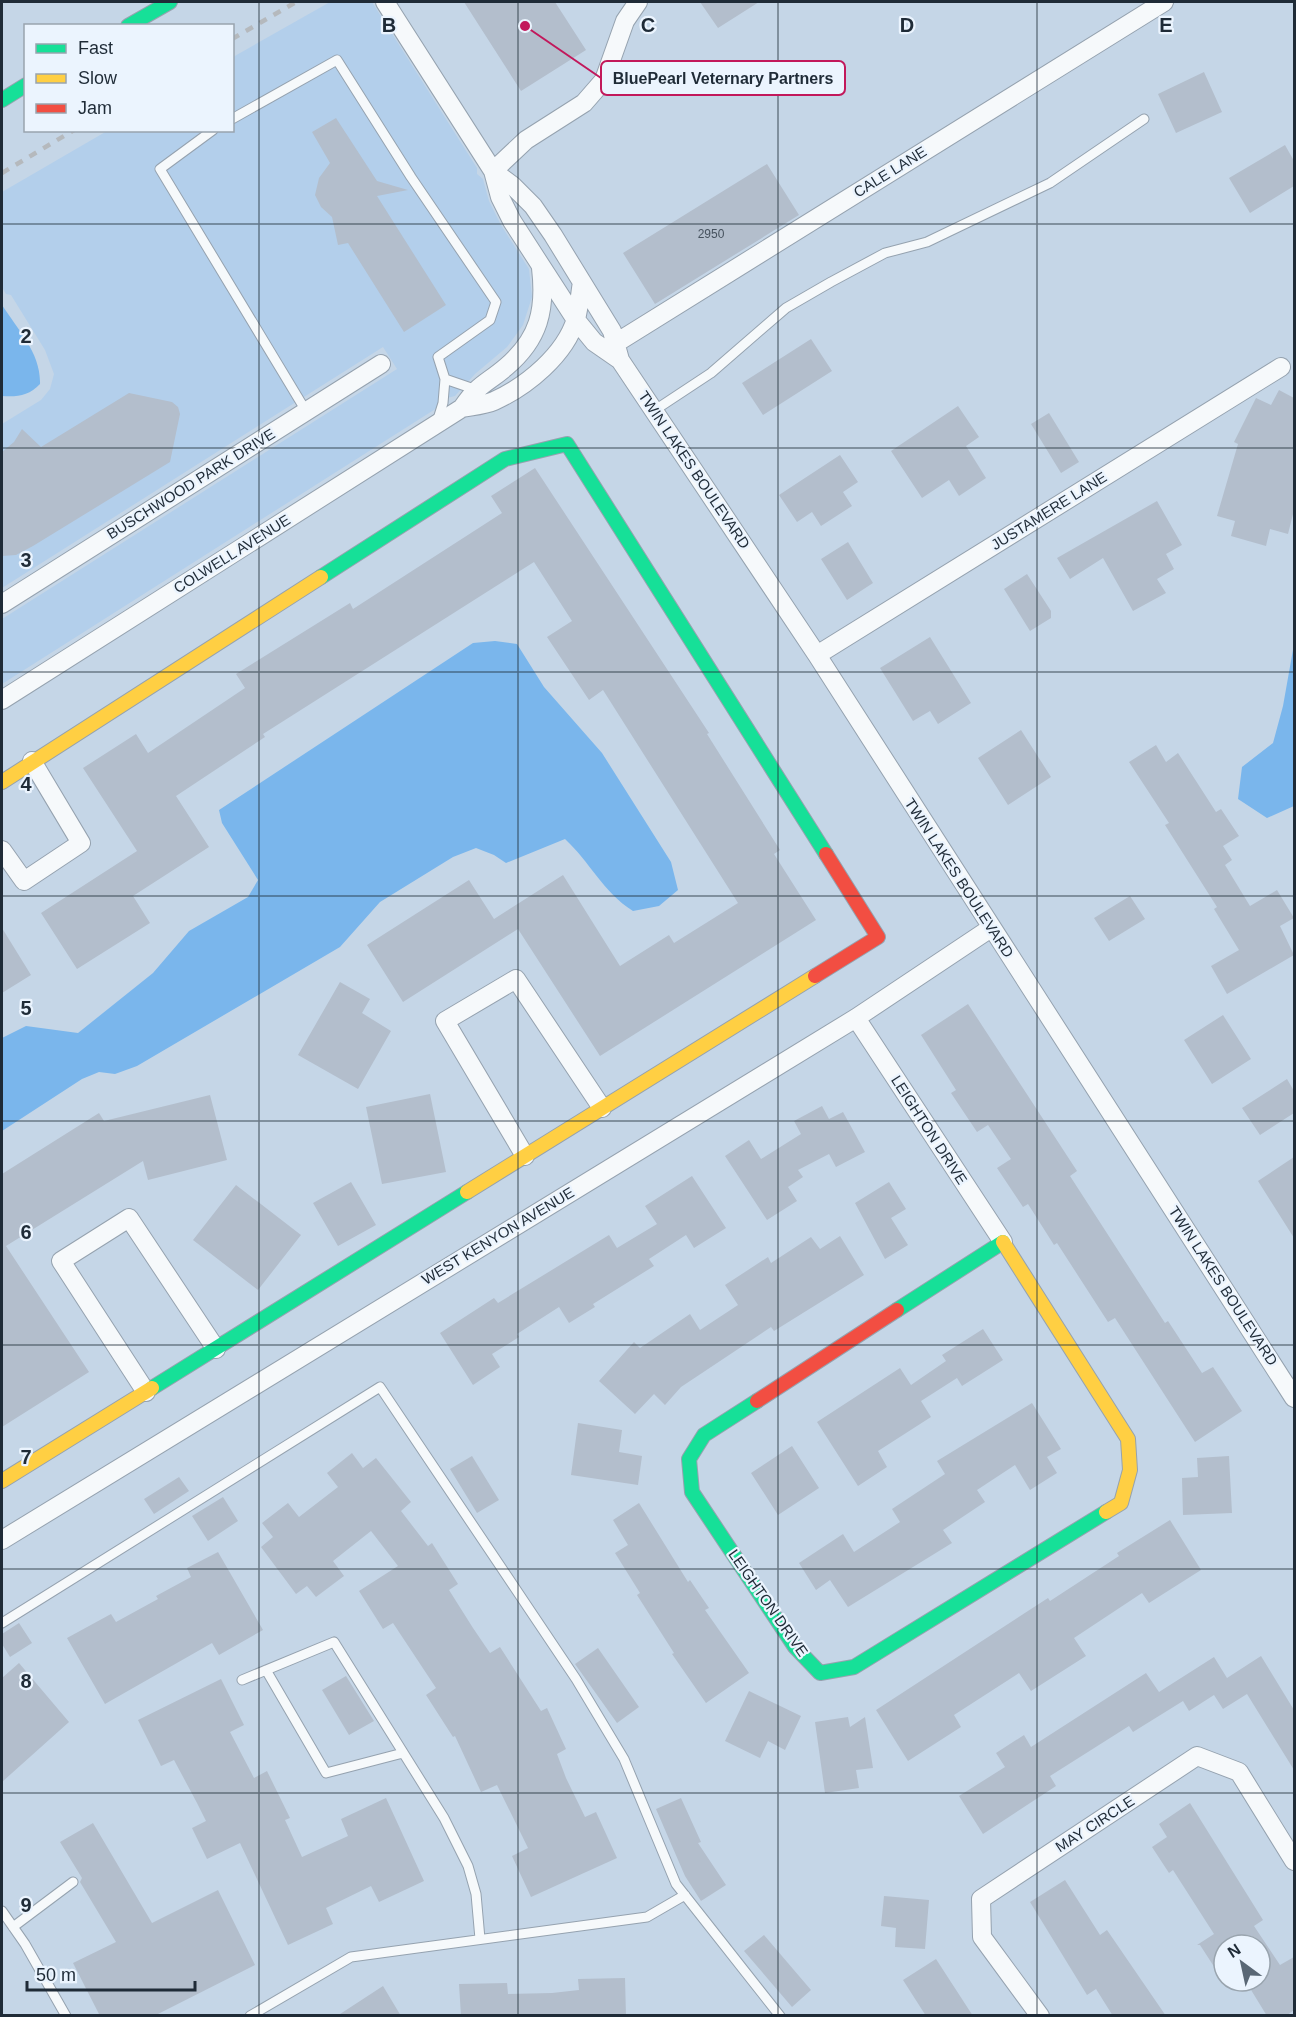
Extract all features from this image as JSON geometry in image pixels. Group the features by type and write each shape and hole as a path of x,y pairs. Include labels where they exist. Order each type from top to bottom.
{"street":[{"path":"132,24 170,2"},
{"name":"TWIN LAKES BOULEVARD","path":"385,2 493,171 500,196 512,221 576,320 594,342 618,351"},
{"path":"493,171 526,140 584,103 604,80 625,21 638,2"},
{"name":"CALE LANE","path":"618,351 1164,2"},
{"path":"2,100 24,86"},
{"name":"TWIN LAKES BOULEVARD","path":"493,171 513,186 533,206 612,331 618,351 655,410 817,655 1294,1398"},
{"name":"COLWELL AVENUE","path":"462,408 474,389 517,357 534,332 541,316 544,299 541,265"},
{"name":"COLWELL AVENUE","path":"2,700 462,408 494,401 531,377 550,361 566,342 576,320 582,282"},
{"name":"BUSCHWOOD PARK DRIVE","path":"2,604 381,364"},
{"name":"JUSTAMERE LANE","path":"817,655 1281,367"},
{"path":"2,779 506,459 567,444 878,937 2,1481"},
{"path":"2,850 24,881 81,843 32,762"},
{"name":"WEST KENYON AVENUE","path":"2,1540 856,1018 991,928"},
{"path":"525,1156 445,1021 516,978 602,1108"},
{"name":"LEIGHTON DRIVE","path":"856,1018 1003,1242 1128,1439 1130,1470 1120,1503 854,1667 820,1672 795,1647 692,1492 689,1459 704,1435 1003,1242"},
{"path":"146,1392 61,1261 129,1218 216,1349"},
{"name":"MAY CIRCLE","path":"1040,2016 982,1937 981,1899 1197,1756 1239,1772 1294,1861"}],"lane":[{"path":"234,118 337,60 411,177 496,302 490,320 438,357 445,379 443,403 436,425"},
{"path":"655,410 711,373 786,308 885,253 927,242 1050,183 1144,119"},
{"path":"210,132 160,169 306,411"},
{"path":"445,379 474,389"},
{"path":"2,1623 380,1387 576,1679 624,1759 676,1884 780,2016"},
{"path":"242,1680 334,1642 444,1818 468,1866 476,1894 480,1939"},
{"path":"266,1670 326,1773 403,1753"},
{"path":"13,1927 73,1882"},
{"path":"251,2015 351,1957 647,1917 685,1895"},
{"path":"2,1911 66,2016"}],"shaded area":[{"path":"330,2 372,2 477,168 477,174 483,179 489,201 501,225 529,269 532,297 523,325 507,347 475,374 455,396 447,398 448,401 2,684 2,619 397,369 383,347 2,588 2,424 41,400 50,389 54,374 45,350 11,295 6,294 2,287 2,192 105,132 234,132 234,56"}],"water":[{"path":"2,305 27,342 37,362 40,384 32,391 22,395 2,396"},
{"path":"495,641 517,644 544,687 602,753 671,862 678,890 659,906 633,911 613,895 565,839 506,863 476,848 453,857 380,902 340,947 137,1066 115,1074 99,1072 82,1079 2,1131 2,1038 26,1026 78,1033 153,973 189,931 248,897 258,880 222,823 219,810 473,643"},
{"path":"1294,644 1294,806 1267,818 1238,799 1242,767 1273,743 1283,706"}],"building":[{"path":"464,2 555,2 586,50 521,91"},
{"path":"700,2 759,2 718,28"},
{"path":"1204,72 1222,112 1176,133 1158,94"},
{"path":"336,118 377,181 408,190 377,196 446,305 404,332 348,243 338,245 332,217 321,207 315,195 319,178 330,163 312,132"},
{"path":"1285,145 1294,161 1294,186 1250,213 1229,178"},
{"path":"767,164 799,215 655,304 623,253"},
{"path":"811,339 832,371 763,415 742,383"},
{"path":"1279,390 1294,398 1294,510 1288,534 1270,529 1266,546 1231,536 1235,521 1217,516 1238,444 1234,442 1256,398 1271,405"},
{"path":"129,393 172,402 178,407 180,414 170,462 33,546 16,555 2,556 2,452 14,442 22,429 41,447"},
{"path":"958,406 979,437 966,446 986,478 959,496 949,480 922,498 891,451"},
{"path":"1049,413 1079,462 1061,473 1031,424"},
{"path":"840,455 858,482 843,492 852,506 821,526 812,512 797,522 779,495"},
{"path":"535,468 709,733 707,734 780,850 774,854 816,920 600,1056 518,929 403,1002 367,945 469,880 494,919 563,875 620,966 669,935 674,943 738,903 603,690 589,700 547,637 572,621 534,562 263,734 265,737 176,796 209,847 133,896 150,923 77,969 41,913 137,851 83,768 136,734 148,753 245,688 236,674 350,603 353,609 502,513 491,496"},
{"path":"1157,501 1182,545 1166,554 1174,569 1157,579 1166,593 1133,611 1103,558 1070,579 1057,558"},
{"path":"848,542 873,583 847,600 821,559"},
{"path":"1027,574 1051,611 1051,618 1030,631 1004,589"},
{"path":"930,637 971,703 938,724 930,711 913,721 880,668"},
{"path":"1021,730 1051,777 1008,805 978,758"},
{"path":"1156,745 1166,762 1178,753 1216,812 1221,809 1239,836 1223,846 1232,860 1225,865 1250,906 1277,890 1294,918 1280,926 1294,955 1227,994 1211,966 1239,950 1214,909 1217,907 1165,825 1169,823 1129,762"},
{"path":"1130,896 1145,919 1109,941 1094,918"},
{"path":"2,928 31,975 2,993"},
{"path":"340,982 370,999 362,1013 391,1031 358,1089 298,1055"},
{"path":"968,1004 1077,1171 1070,1176 1165,1323 1168,1321 1202,1373 1213,1367 1242,1411 1195,1442 1115,1318 1108,1322 1057,1243 1054,1245 1028,1204 1023,1207 997,1168 1011,1159 988,1125 977,1132 951,1093 956,1090 921,1035"},
{"path":"1223,1015 1251,1059 1212,1084 1184,1040"},
{"path":"1287,1079 1294,1091 1294,1113 1260,1135 1242,1108"},
{"path":"430,1094 446,1172 382,1184 366,1107"},
{"path":"210,1095 227,1160 148,1180 143,1161 6,1246 89,1372 2,1427 2,1174 99,1113 104,1121"},
{"path":"822,1106 829,1119 843,1112 865,1152 836,1167 829,1154 798,1170 803,1177 788,1187 797,1201 767,1220 725,1156 749,1140 761,1159 801,1134 794,1121"},
{"path":"1294,1157 1294,1238 1258,1181"},
{"path":"692,1176 726,1228 694,1248 686,1235 649,1259 654,1266 593,1304 595,1307 569,1323 559,1307 517,1334 519,1337 492,1354 500,1367 473,1385 440,1333 494,1298 498,1303 609,1235 617,1248 657,1224 645,1206"},
{"path":"351,1182 376,1225 338,1246 313,1203"},
{"path":"889,1182 906,1209 891,1218 908,1245 885,1259 855,1203"},
{"path":"236,1185 301,1235 258,1290 193,1240"},
{"path":"840,1236 864,1275 774,1331 771,1327 681,1387 665,1405 654,1394 635,1414 599,1381 634,1342 640,1348 690,1314 700,1330 738,1305 725,1285 768,1257 771,1263 811,1237 820,1249"},
{"path":"983,1329 1003,1360 962,1386 957,1378 921,1401 931,1417 878,1451 887,1467 858,1486 817,1422 900,1368 911,1385 946,1361 942,1355"},
{"path":"1032,1403 1061,1449 1047,1457 1057,1473 1030,1490 1015,1465 977,1490 985,1502 943,1530 952,1543 848,1607 830,1580 816,1590 799,1563 843,1534 854,1552 900,1522 892,1509 945,1474 937,1461"},
{"path":"578,1423 622,1430 619,1452 642,1456 638,1485 571,1475"},
{"path":"792,1446 819,1488 778,1515 751,1473"},
{"path":"352,1453 363,1468 376,1458 411,1502 401,1511 428,1546 432,1543 458,1584 449,1590 473,1628 490,1653 500,1647 541,1711 547,1708 566,1749 557,1754 566,1778 585,1817 596,1812 617,1858 531,1897 512,1856 528,1848 497,1785 481,1792 455,1736 453,1737 426,1695 436,1688 393,1623 383,1629 359,1591 398,1566 371,1531 333,1561 344,1576 316,1597 307,1586 296,1594 261,1547 273,1537 262,1523 288,1503 299,1517 338,1487 327,1473"},
{"path":"472,1456 499,1500 477,1513 450,1469"},
{"path":"1229,1456 1232,1513 1183,1515 1182,1478 1198,1477 1197,1458"},
{"path":"179,1477 189,1491 154,1514 144,1499"},
{"path":"223,1497 238,1521 208,1541 192,1516"},
{"path":"639,1503 688,1582 690,1580 709,1608 705,1610 749,1673 706,1703 672,1654 674,1653 637,1595 640,1593 615,1553 628,1545 613,1520"},
{"path":"1170,1520 1201,1570 1149,1603 1142,1593 1074,1638 1086,1656 1031,1691 1019,1673 954,1715 961,1727 908,1761 876,1710 1048,1598 1050,1601 1119,1556 1117,1553"},
{"path":"218,1552 263,1630 219,1655 212,1643 105,1704 67,1638 111,1614 116,1622 158,1599 156,1596 191,1577 187,1568"},
{"path":"19,1623 32,1643 10,1657 2,1644 2,1634"},
{"path":"598,1648 639,1707 617,1723 575,1664"},
{"path":"1261,1656 1294,1710 1294,1770 1247,1694 1223,1709 1214,1695 1189,1711 1183,1701 1133,1732 1129,1726 1050,1776 1056,1786 983,1834 959,1796 1005,1767 996,1753 1024,1735 1031,1747 1146,1673 1159,1692 1214,1657 1227,1678"},
{"path":"19,1663 69,1722 2,1782 2,1678"},
{"path":"346,1676 374,1721 349,1735 322,1690"},
{"path":"221,1679 244,1725 230,1732 254,1778 267,1771 290,1818 285,1820 302,1857 348,1836 341,1819 386,1798 424,1881 379,1902 371,1886 326,1908 333,1924 288,1945 240,1843 207,1859 192,1828 206,1821 174,1760 161,1766 138,1720"},
{"path":"749,1691 801,1716 785,1750 768,1741 760,1758 725,1741"},
{"path":"848,1717 850,1727 865,1717 873,1768 856,1770 859,1788 825,1793 815,1722"},
{"path":"681,1798 701,1842 698,1843 726,1885 701,1901 685,1876 656,1809"},
{"path":"1190,1803 1263,1920 1254,1926 1259,1933 1213,1933 1173,1870 1169,1873 1152,1847 1167,1837 1159,1824"},
{"path":"93,1823 152,1923 218,1890 255,1965 154,2016 100,2016 73,1963 116,1942 80,1882 82,1878 60,1842"},
{"path":"1065,1880 1100,1935 1107,1930 1166,2016 1113,2016 1096,1989 1087,1995 1030,1902"},
{"path":"884,1896 929,1900 925,1949 895,1947 896,1928 881,1926"},
{"path":"764,1935 811,1990 792,2007 744,1951"},
{"path":"1212,1935 1212,1964 1200,1945 1197,1945"},
{"path":"1272,1953 1280,1965 1294,1957 1294,2010 1286,2016 1267,2016 1253,1993 1272,1993"},
{"path":"936,1959 973,2016 926,2016 903,1980"},
{"path":"625,1978 626,2016 461,2016 459,1984 507,1983 508,1994 552,1993 579,1990 578,1979"},
{"path":"383,1986 401,2016 337,2016"}],"railway":[{"path":"234,38 296,2"},
{"path":"2,173 71,132"}],"traffic: fast":[{"path":"132,24 170,2"},
{"path":"2,100 24,86"},
{"path":"321,577 505,459 567,444 826,854"},
{"path":"152,1388 467,1192"},
{"path":"897,1310 1003,1242"},
{"path":"757,1401 704,1435 689,1459 692,1492 795,1647 820,1673 854,1667 1106,1512"}],"traffic: slow":[{"path":"2,782 321,577"},
{"path":"467,1192 815,976"},
{"path":"1003,1242 1128,1439 1130,1470 1121,1503 1106,1512"},
{"path":"2,1481 152,1388"}],"traffic: jam":[{"path":"815,976 878,937 826,854"},
{"path":"757,1401 897,1310"}],"place":[{"name":"BluePearl Veternary Partners","path":"525,26"}]}
